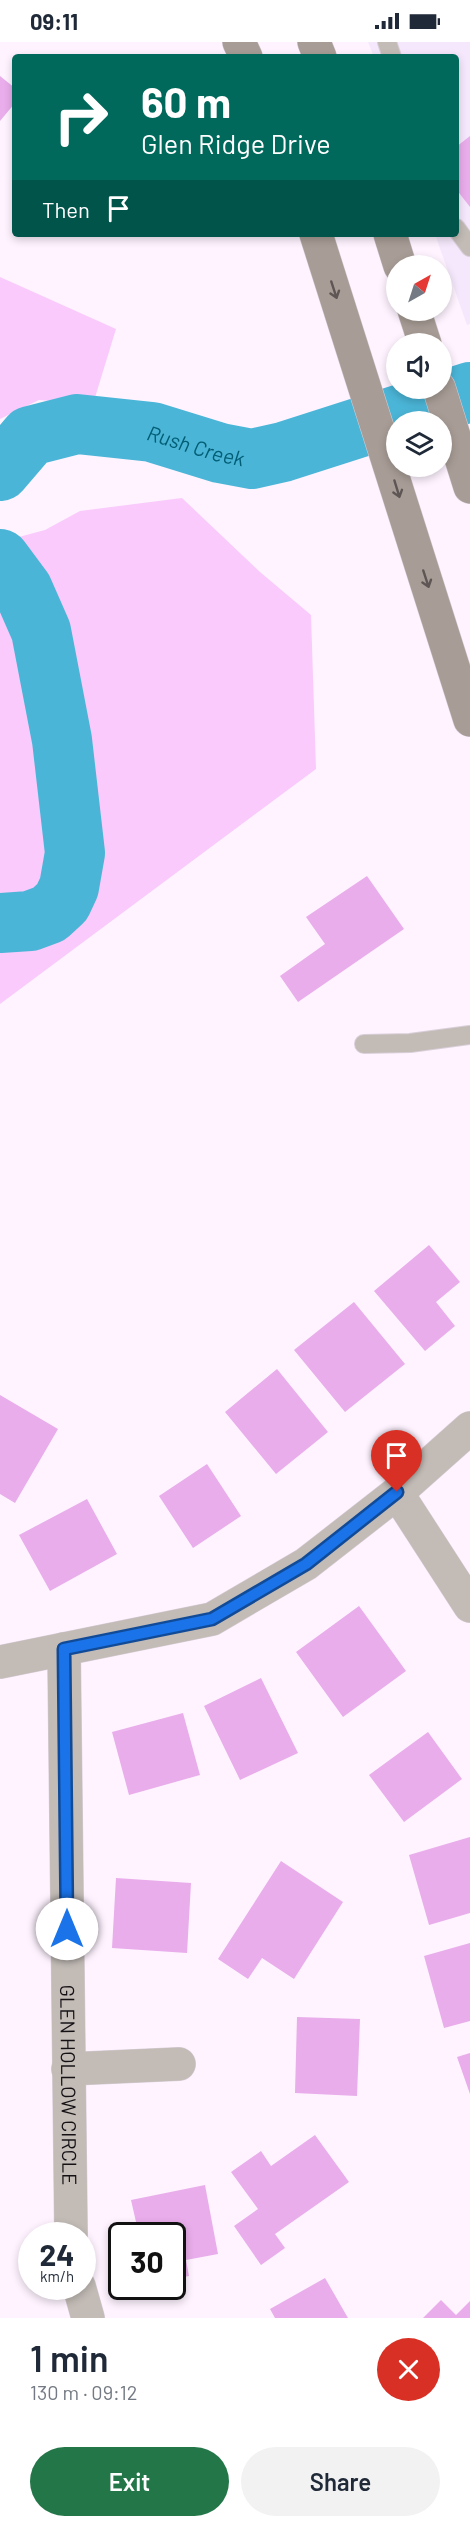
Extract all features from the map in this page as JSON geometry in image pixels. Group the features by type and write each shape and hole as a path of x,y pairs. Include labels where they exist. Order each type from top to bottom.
{"main road":[{"path":"317,237 470,720"},
{"path":"391,237 397,255"},
{"path":"442,399 470,487"}],"street":[{"path":"0,1662 212,1619 306,1564 397,1492 470,1428"},
{"path":"397,1492 470,1606"},
{"name":"GLEN HOLLOW CIRCLE","path":"64,1649 71,2222"},
{"path":"68,2069 179,2064"},
{"path":"83,2300 88,2318"}],"lane":[{"path":"459,232 470,247"},
{"path":"364,1044 410,1043 470,1035"}],"shaded area":[{"path":"368,42 470,42 470,324 467,325 452,282 452,255 442,255 436,237 459,237 459,54 373,54"},
{"path":"0,277 116,329 93,404 39,400 0,419"},
{"path":"182,498 260,572 311,615 316,769 0,1004 0,542 45,530 80,511"}],"building":[{"path":"0,76 12,86 12,107 0,121"},
{"path":"470,136 470,207 459,193 459,145"},
{"path":"367,876 404,929 298,1002 280,976 325,944 306,917"},
{"path":"429,1245 460,1282 436,1302 455,1326 425,1351 374,1291"},
{"path":"354,1302 405,1364 345,1412 294,1350"},
{"path":"277,1369 328,1432 276,1474 225,1412"},
{"path":"0,1395 58,1429 15,1503 0,1494"},
{"path":"207,1464 241,1516 193,1548 159,1496"},
{"path":"87,1499 117,1554 50,1591 19,1535"},
{"path":"359,1606 406,1671 343,1717 296,1652"},
{"path":"261,1678 298,1753 240,1780 204,1706"},
{"path":"183,1713 200,1775 129,1795 112,1732"},
{"path":"428,1732 462,1779 404,1822 369,1775"},
{"path":"470,1837 470,1913 429,1925 409,1855"},
{"path":"281,1861 343,1902 294,1979 262,1958 248,1979 218,1959"},
{"path":"116,1878 191,1883 187,1953 112,1948"},
{"path":"470,1943 470,2021 444,2028 424,1956"},
{"path":"297,2017 360,2019 357,2096 295,2093"},
{"path":"470,2053 470,2094 457,2057"},
{"path":"315,2135 349,2182 275,2234 285,2248 261,2265 234,2226 258,2209 231,2172 261,2151 271,2166"},
{"path":"205,2185 218,2254 186,2260 186,2222 136,2222 131,2200"},
{"path":"186,2260 189,2276 186,2277"},
{"path":"325,2278 348,2318 275,2318 270,2309"},
{"path":"441,2300 456,2315 470,2301 470,2318 423,2318"}],"waterway":[{"name":"Rush Creek","path":"0,471 30,436 77,424 152,432 220,453 252,459 283,452 470,392"},
{"name":"Rush Creek","path":"0,559 23,590 41,631 62,740 75,853 69,887 62,902 49,914 30,921 0,923"}],"route":[{"path":"67,1929 64,1649 212,1619 306,1564 397,1492"}]}
